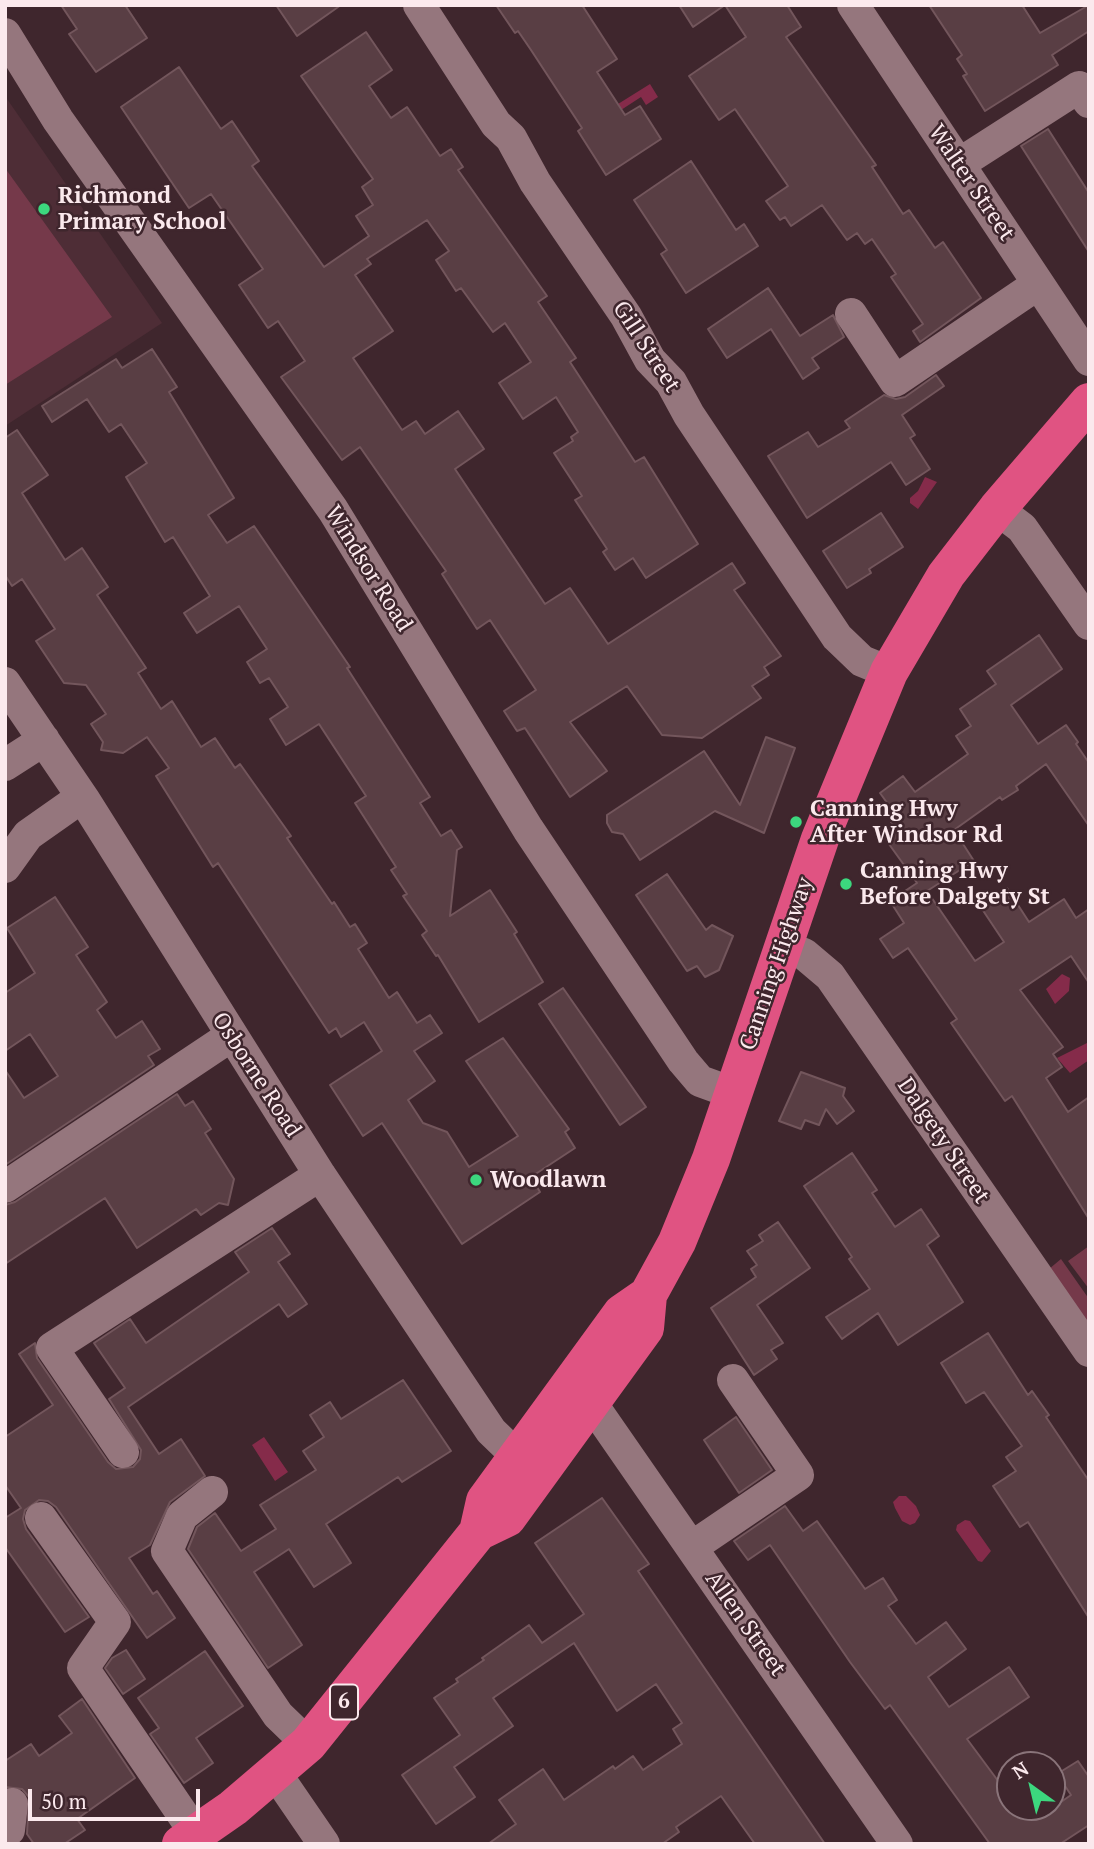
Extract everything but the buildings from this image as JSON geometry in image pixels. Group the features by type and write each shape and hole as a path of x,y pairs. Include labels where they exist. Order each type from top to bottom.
{"highway":[{"name":"Canning Highway","path":"478,1532 508,1518 645,1328 648,1295 677,1242 711,1159 820,839 889,672 946,575 997,509 1089,402"},
{"name":"Canning Highway","path":"188,1840 276,1774 308,1744 478,1532 485,1501 519,1458 622,1313 648,1295"}],"street":[{"name":"Gill Street","path":"419,5 496,124 511,138 535,182 626,316 650,359 671,382 689,415 837,637 862,661 889,672"},
{"name":"Walter Street","path":"853,5 1089,360"},
{"name":"Windsor Road","path":"5,34 65,131 333,510 528,829 682,1061 700,1081 733,1093"},
{"path":"958,164 1079,87 1089,102"},
{"path":"851,314 895,381 1038,284"},
{"path":"997,509 1022,528 1089,624"},
{"name":"Osborne Road","path":"5,683 82,797 320,1175 491,1431 519,1458"},
{"path":"5,765 44,740"},
{"path":"5,867 28,835 82,797"},
{"name":"Dalgety Street","path":"784,946 804,954 830,976 1089,1351"},
{"path":"5,1187 231,1036"},
{"path":"123,1452 52,1348 320,1175"},
{"path":"691,1547 798,1475 733,1380"},
{"name":"Allen Street","path":"592,1404 898,1844"},
{"path":"212,1492 182,1516 167,1551 278,1715 308,1744"},
{"path":"41,1518 115,1622 83,1668 188,1840"},
{"path":"276,1774 324,1844"}],"shaded area":[{"path":"650,84 658,97 646,105 641,97 621,110 618,104"},
{"name":"Richmond Primary School","path":"5,96 162,323 5,426"},
{"path":"5,168 112,317 5,385"},
{"path":"925,477 937,482 918,509 910,503 910,498 918,491"},
{"path":"1062,974 1070,978 1069,991 1055,1004 1046,989"},
{"path":"1087,1043 1089,1060 1070,1073 1057,1058"},
{"path":"1089,1246 1089,1289 1068,1261"},
{"path":"1061,1259 1089,1299 1089,1330 1049,1269"},
{"path":"264,1437 288,1472 275,1481 252,1445"},
{"path":"899,1496 906,1496 916,1506 920,1515 915,1523 910,1525 902,1521 893,1502"},
{"path":"965,1520 970,1521 991,1551 982,1562 978,1561 956,1530 957,1525"}],"place":[{"name":"Richmond Primary School","path":"44,209"},
{"name":"Canning Hwy After Windsor Rd","path":"796,822"},
{"name":"Canning Hwy Before Dalgety St","path":"846,884"},
{"name":"Woodlawn","path":"476,1180"}]}
